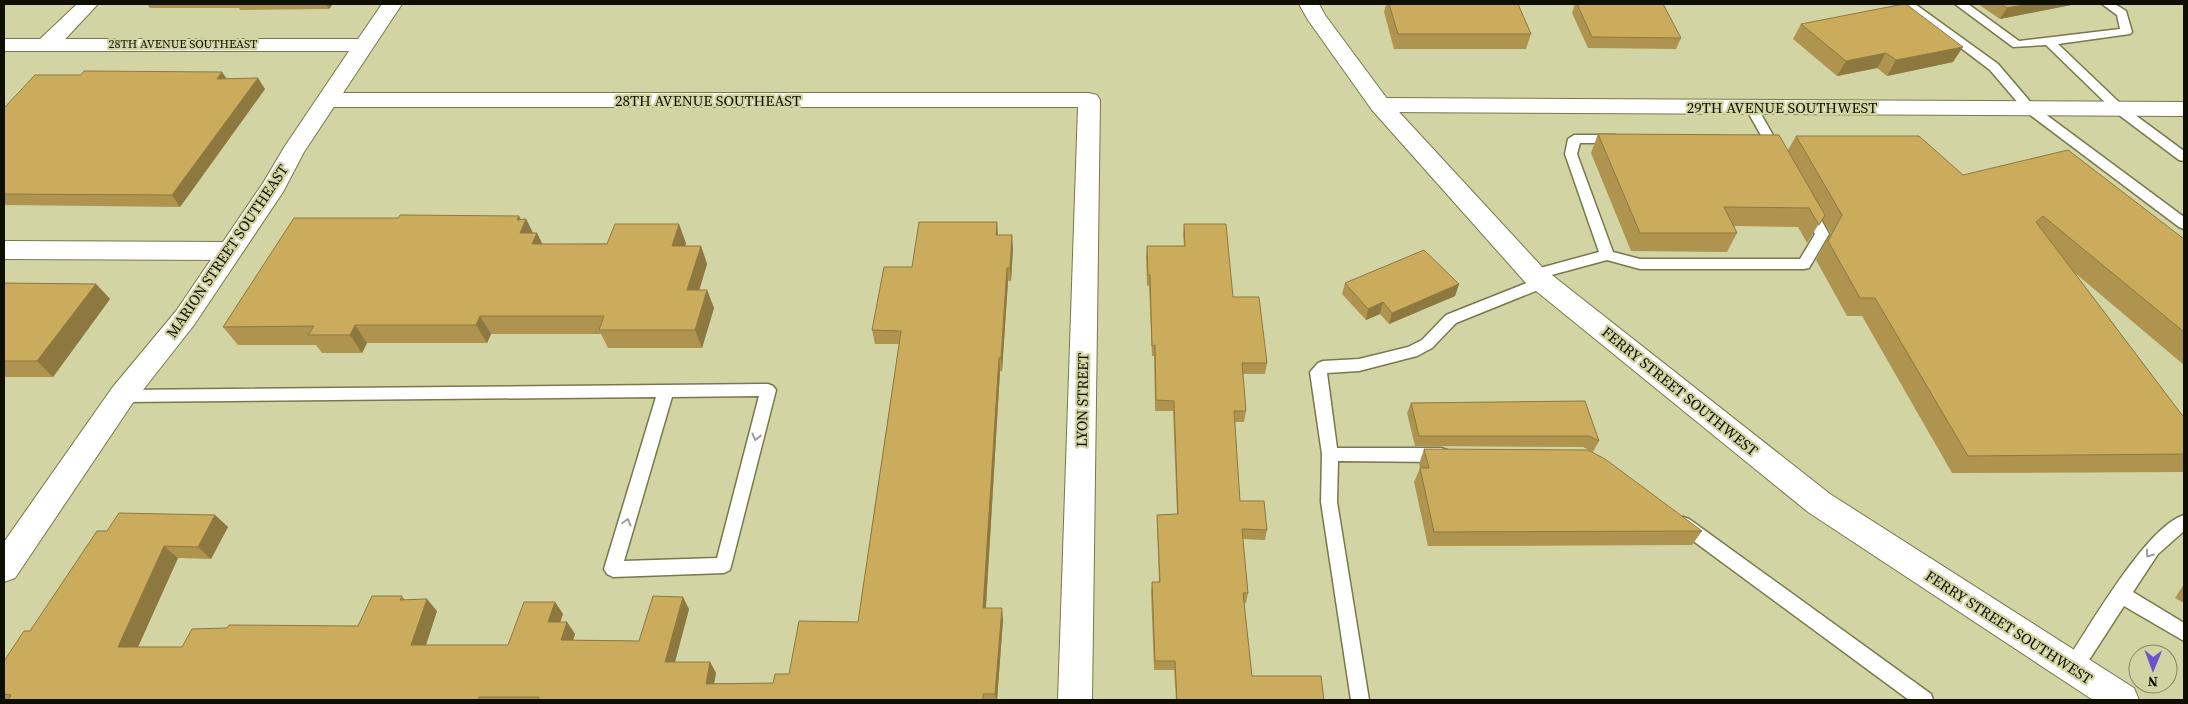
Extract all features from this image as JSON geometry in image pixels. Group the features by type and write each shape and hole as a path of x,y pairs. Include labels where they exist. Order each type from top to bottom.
{"street":[{"path":"48,44 88,4"},
{"name":"MARION STREET SOUTHEAST","path":"4,568 122,396 185,318 228,251 274,186 293,151 392,4"},
{"name":"FERRY STREET SOUTHWEST","path":"1309,4 1315,16 1380,105 1538,278 1819,503 2122,700"},
{"name":"28TH AVENUE SOUTHEAST","path":"4,45 363,45"},
{"name":"28TH AVENUE SOUTHEAST","path":"328,100 1089,100"},
{"name":"LYON STREET","path":"1075,700 1089,100"},
{"name":"29TH AVENUE SOUTHWEST","path":"1380,105 2184,109"},
{"path":"4,250 228,251"}],"lane":[{"path":"1908,4 1994,67 2029,108 2184,224"},
{"path":"1962,4 2017,45 2126,32 2122,13 2108,4"},
{"path":"2049,42 2119,108 2184,157"},
{"path":"1750,107 1783,165"},
{"path":"1607,255 1571,154 1574,139 1633,139"},
{"path":"1749,139 1769,139"},
{"path":"2166,144 2184,147"},
{"path":"1360,700 1329,502 1330,454 1318,372 1323,368 1359,365 1412,352 1426,344 1451,319 1538,278 1607,255 1640,264 1804,264 1822,234 1803,199"},
{"path":"122,396 768,390 724,565 614,569 666,391"},
{"path":"1330,454 1456,455"},
{"path":"1667,512 1924,700"},
{"path":"2073,668 2152,549 2184,522"},
{"path":"2121,594 2184,633"}],"building":[{"path":"1389,4 1518,4 1531,34 1398,34"},
{"path":"1577,4 1663,4 1681,38 1592,37"},
{"path":"1906,4 1963,47 1896,60 1886,53 1846,61 1801,24"},
{"path":"2001,4 2028,4 2007,8"},
{"path":"84,71 222,72 217,79 258,78 172,195 4,194 4,108 35,75 81,75"},
{"path":"1598,134 1779,135 1825,215 1819,225 1809,208 1724,207 1737,233 1640,233"},
{"path":"1796,136 1919,136 1963,175 2068,150 2184,239 2184,332 2043,216 2036,222 2182,415 2184,415 2184,454 1968,456 1875,298 1860,298 1828,241 1842,215"},
{"path":"400,215 519,216 517,220 526,219 520,233 537,233 532,244 607,244 615,224 679,224 672,246 701,246 687,290 707,290 695,330 599,330 604,316 480,316 476,325 355,325 350,335 308,335 314,326 223,327 294,218 398,218"},
{"path":"919,222 997,222 996,235 1012,235 1010,268 1007,268 1001,358 999,358 983,608 1002,608 995,694 983,694 983,700 538,700 539,697 479,697 478,700 8,700 11,695 4,694 4,661 24,631 30,631 97,531 107,531 119,513 215,515 198,547 164,546 118,647 182,647 192,629 227,628 229,625 358,626 372,596 402,596 400,600 427,599 411,645 508,645 524,602 555,602 548,622 567,622 561,640 639,641 653,596 683,597 665,662 710,662 706,684 773,683 775,674 789,674 799,621 858,622 901,331 872,330 884,267 912,267"},
{"path":"1184,224 1226,224 1233,297 1259,297 1267,363 1242,363 1246,411 1234,411 1240,501 1264,501 1267,530 1242,529 1248,593 1243,593 1252,676 1321,676 1324,700 1177,700 1175,661 1155,661 1152,582 1160,582 1157,515 1178,514 1174,401 1156,400 1155,345 1152,346 1150,275 1148,275 1147,246 1185,246"},
{"path":"1424,250 1459,284 1392,313 1383,302 1368,309 1345,283"},
{"path":"4,283 96,284 37,361 4,361"},
{"path":"1585,401 1599,441 1589,436 1419,436 1411,403"},
{"path":"1424,449 1588,450 1605,459 1702,531 1434,532 1420,468 1429,468"}]}
